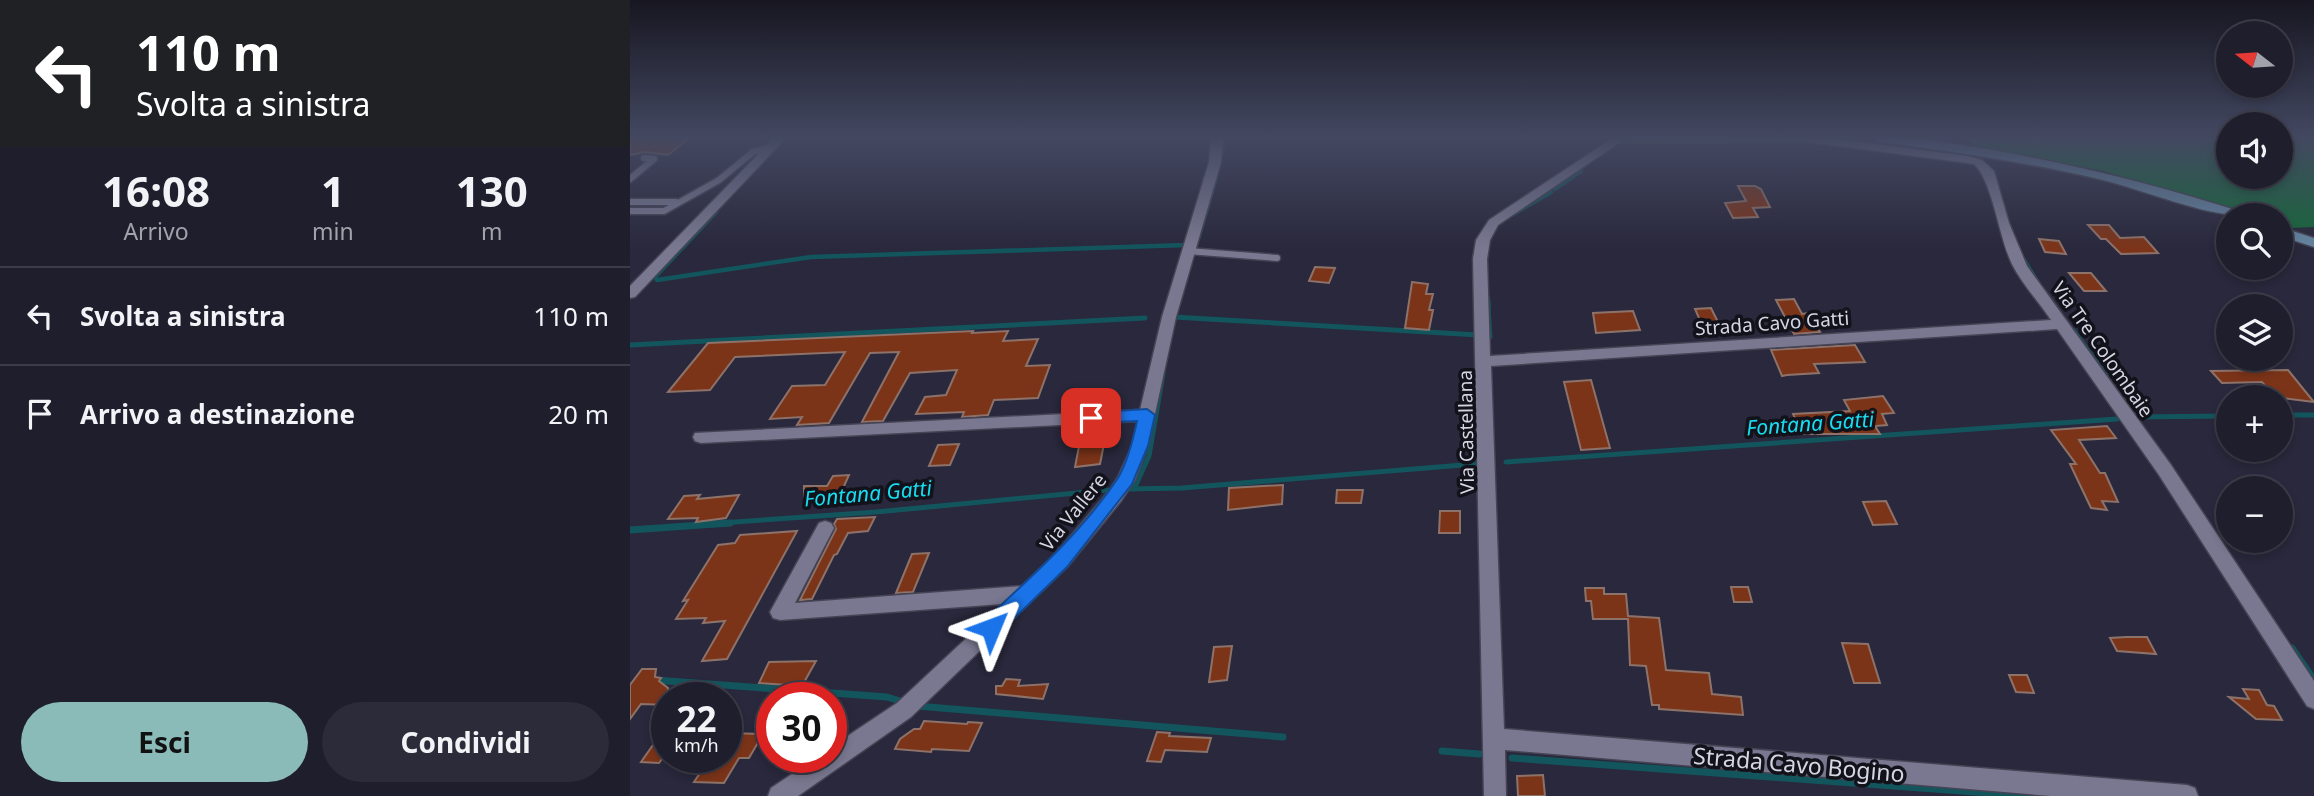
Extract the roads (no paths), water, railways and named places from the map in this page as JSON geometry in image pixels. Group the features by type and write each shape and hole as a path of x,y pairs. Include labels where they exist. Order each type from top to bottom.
{"main road":[{"path":"2096,175 2216,209"},
{"path":"2293,236 2314,243"}],"street":[{"path":"630,294 742,175"},
{"name":"Via Vallere","path":"779,796 904,710 1061,561 1115,496 1126,480 1140,446 1169,317 1211,175"},
{"name":"Via Castellana","path":"1495,796 1485,361 1480,259 1483,240 1493,223 1564,175"},
{"name":"Via Tre Colombaie","path":"1989,175 2020,267 2165,470 2314,699"},
{"name":"Strada Cavo Gatti","path":"1485,361 2061,324"},
{"path":"701,437 1147,415"},
{"path":"825,528 780,612 1026,594"},
{"name":"Strada Cavo Bogino","path":"1494,740 2187,796"}],"lane":[{"path":"630,211 664,211 725,175"},
{"path":"630,202 679,202"},
{"path":"1188,250 1277,258"}],"waterway":[{"path":"1555,189 1575,175"},
{"path":"1198,239 1216,178"},
{"path":"1515,213 1551,192"},
{"path":"716,212 655,277 657,280 811,257 1186,245"},
{"path":"2024,260 2037,281"},
{"path":"1488,298 1489,309"},
{"path":"1488,307 1490,337"},
{"path":"1173,320 1174,317 1478,335"},
{"path":"630,345 1145,318"},
{"path":"2074,331 2107,377"},
{"path":"1134,489 1149,456 1163,374"},
{"name":"Fontana Gatti","path":"2293,415 2314,415"},
{"name":"Fontana Gatti","path":"2135,417 2216,416"},
{"name":"Fontana Gatti","path":"1506,462 2117,419"},
{"name":"Fontana Gatti","path":"1134,489 1182,488 1475,464"},
{"name":"Fontana Gatti","path":"1126,489 1134,489"},
{"name":"Fontana Gatti","path":"706,524 876,512 1108,490"},
{"name":"Fontana Gatti","path":"630,530 730,523"},
{"path":"2292,648 2314,680"},
{"path":"654,680 887,697 900,701"},
{"path":"917,706 1283,737"},
{"path":"1442,751 1479,754"},
{"path":"1512,758 2029,796"}]}
